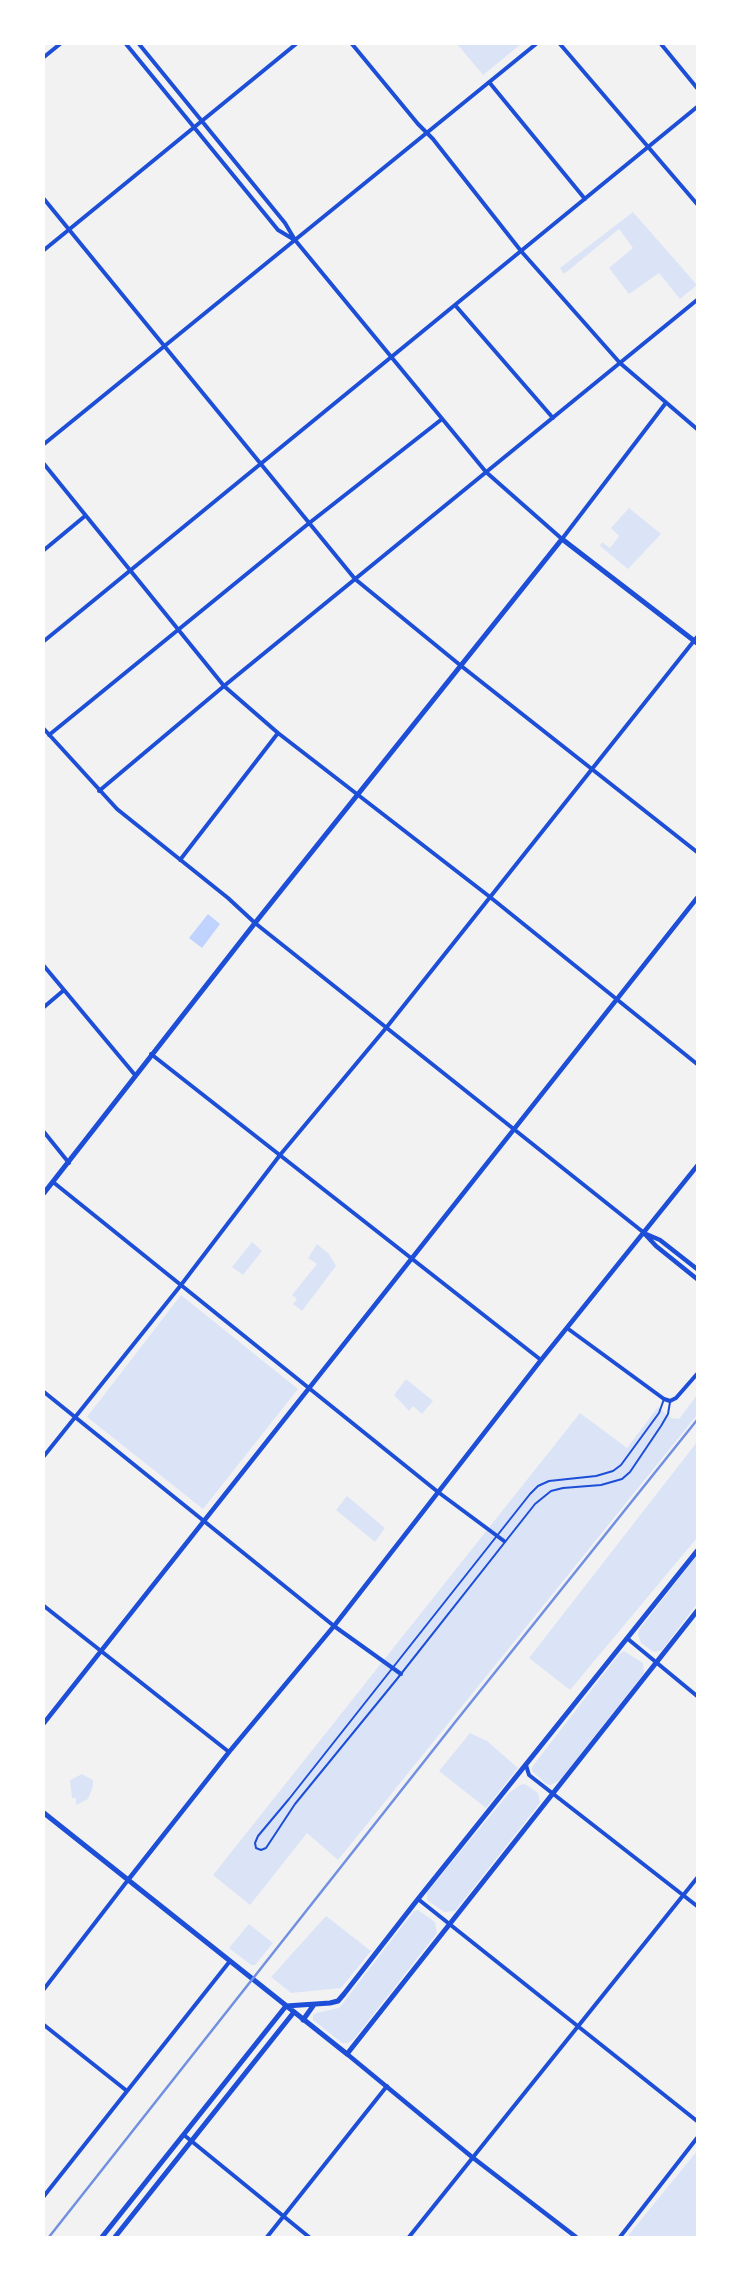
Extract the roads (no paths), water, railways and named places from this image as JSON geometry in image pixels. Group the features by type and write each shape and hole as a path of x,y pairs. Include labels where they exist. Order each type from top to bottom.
{"main road":[{"path":"44,1193 254,923 562,539 696,640"},
{"path":"286,2006 330,2004 344,1994 418,1898 628,1639 697,1550"},
{"path":"44,1813 347,2054 697,1611"},
{"path":"102,2237 286,2006"},
{"path":"304,2020 313,2006"},
{"path":"115,2237 294,2012"}],"street":[{"path":"44,57 60,44"},
{"path":"126,44 278,230 295,240"},
{"path":"139,44 285,223 295,240 486,472 562,539 666,404"},
{"path":"44,250 296,44"},
{"path":"352,44 427,133 521,250 620,363 697,429"},
{"path":"44,444 536,44"},
{"path":"560,44 697,204"},
{"path":"661,44 697,88"},
{"path":"489,82 585,199"},
{"path":"44,641 697,107"},
{"path":"44,199 355,580 697,852"},
{"path":"99,791 224,686 697,300"},
{"path":"454,305 552,418"},
{"path":"49,735 308,524 442,419"},
{"path":"44,464 224,686 278,733 490,897 697,1064"},
{"path":"44,550 85,516"},
{"path":"44,1456 181,1285 280,1155 386,1028 591,768 696,640"},
{"path":"44,729 99,791 117,808 254,923 643,1232 656,1246 697,1279"},
{"path":"180,860 278,733"},
{"path":"44,1722 206,1521 308,1387 412,1260 697,898"},
{"path":"44,966 135,1075"},
{"path":"44,1007 64,990"},
{"path":"151,1054 541,1360"},
{"path":"44,1132 69,1163"},
{"path":"44,1989 229,1752 334,1626 541,1360 697,1166"},
{"path":"53,1182 438,1492 504,1542"},
{"path":"643,1232 660,1240 697,1269"},
{"path":"567,1328 664,1399 670,1401 676,1398 697,1374"},
{"path":"44,1392 334,1626 401,1674"},
{"path":"44,1606 229,1752"},
{"path":"628,1639 697,1696"},
{"path":"526,1765 530,1775 697,1906"},
{"path":"409,2237 697,1878"},
{"path":"418,1898 697,2121"},
{"path":"44,2196 230,1961"},
{"path":"44,2025 127,2091"},
{"path":"347,2054 472,2157 576,2237"},
{"path":"267,2237 387,2086"},
{"path":"184,2135 309,2237"},
{"path":"620,2237 697,2138"}],"lane":[{"path":"664,1399 660,1413 621,1465 606,1475 549,1481 538,1486 258,1836 255,1843 256,1848 261,1850 266,1848 295,1804 401,1674 535,1504 551,1491 614,1483 630,1472 668,1414 670,1401"}],"water":[{"path":"208,914 220,924 202,948 189,938"}],"railway":[{"path":"49,2237 456,1721 697,1420"}]}
